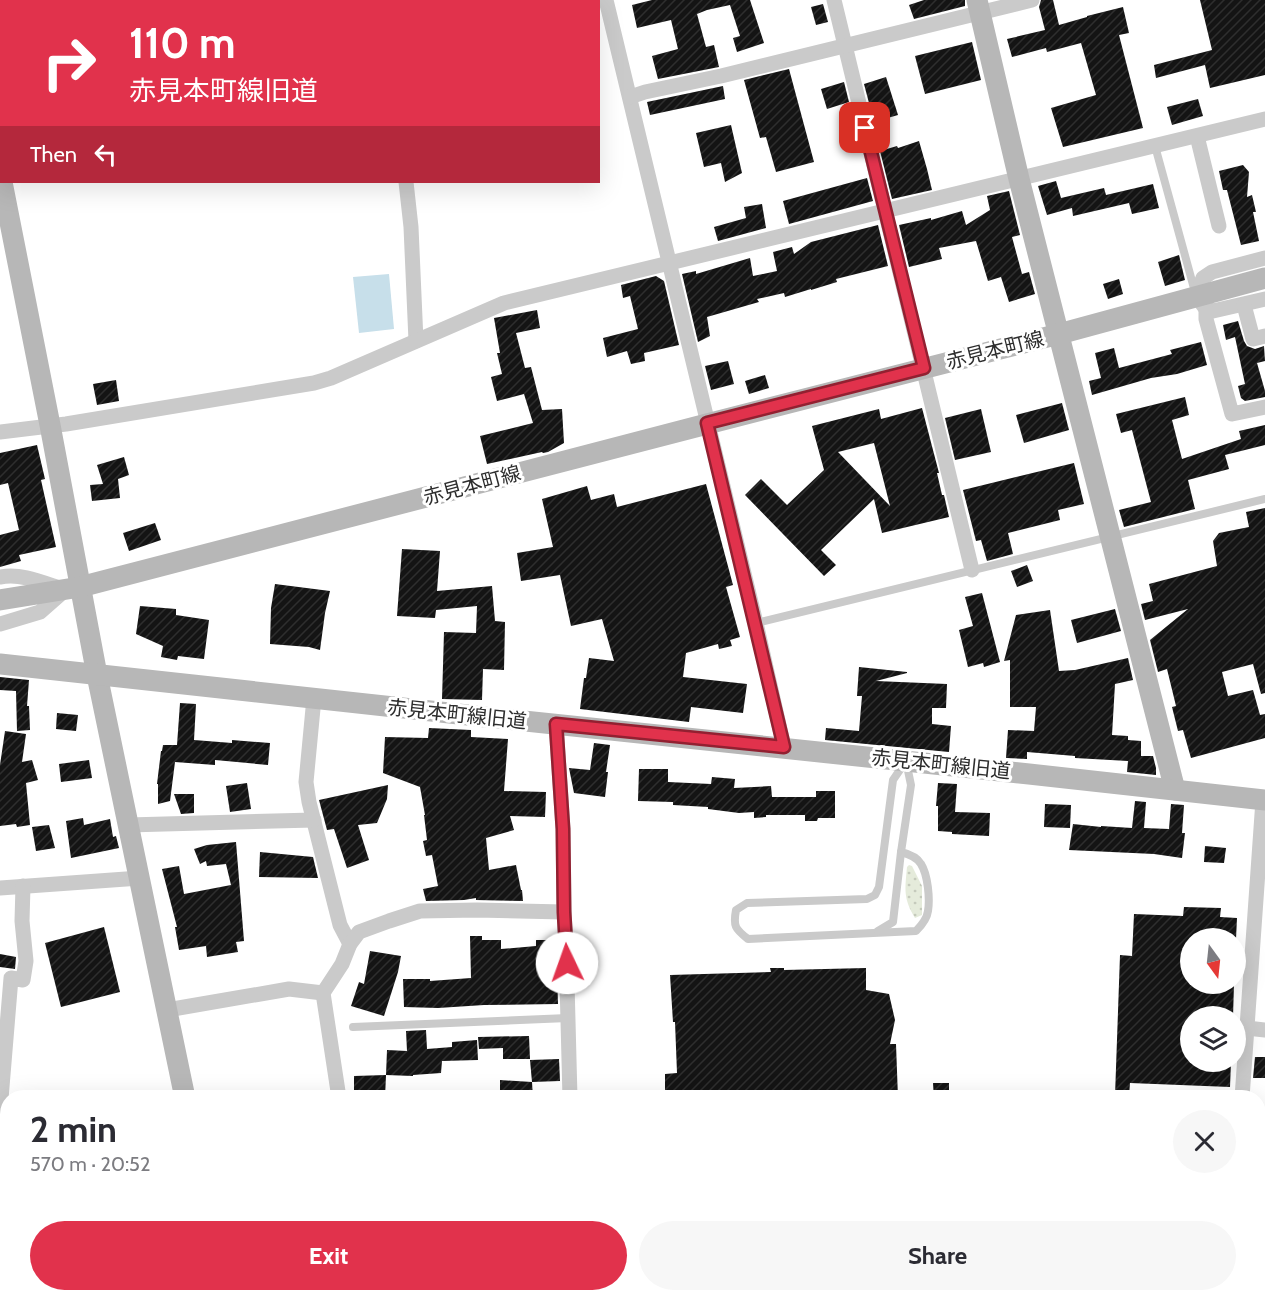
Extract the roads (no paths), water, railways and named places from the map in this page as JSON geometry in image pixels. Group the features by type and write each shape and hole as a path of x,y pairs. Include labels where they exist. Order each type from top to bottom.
{"street":[{"path":"606,0 784,747"},
{"path":"834,0 972,570"},
{"path":"630,97 845,45 978,6 1032,0"},
{"path":"978,6 1019,179 1174,790"},
{"path":"0,432 314,383 331,378 504,303 1265,119"},
{"path":"1197,136 1219,226"},
{"path":"3,183 51,425 72,589 97,675 183,1090"},
{"path":"406,183 411,227 416,341"},
{"path":"1265,258 1212,272 1203,278 1201,303 1232,414 1265,407"},
{"name":"赤見本町線","path":"0,600 72,589 924,368 1059,334 1201,303 1265,278"},
{"path":"1201,303 1214,311 1265,299"},
{"path":"1244,304 1253,339 1265,336"},
{"path":"0,577 9,575 28,578 72,589"},
{"path":"0,624 40,612 72,589"},
{"name":"赤見本町線旧道","path":"0,664 1264,800"},
{"path":"315,698 306,782 340,926 350,944"},
{"path":"556,724 563,829 570,1090"},
{"path":"1243,1090 1264,800"},
{"path":"128,825 314,820"},
{"path":"0,888 140,879"},
{"path":"2,1090 11,978 23,980 26,961 22,921 23,886"},
{"path":"338,1090 323,993 359,932 420,911 564,912"},
{"path":"167,1010 289,989 323,993"},
{"path":"1247,1028 1265,1030"}],"lane":[{"path":"1155,146 1201,303"},
{"path":"756,623 1265,499"},
{"path":"876,932 893,922 911,785 906,761"},
{"path":"901,852 914,856 921,863 928,884 928,911 925,920 916,931 748,939 738,932 734,922 736,910 747,903 867,899 875,895 879,887 892,780 906,761"},
{"path":"353,1027 568,1018"}],"water":[{"path":"389,274 394,329 359,333 353,277"}]}
